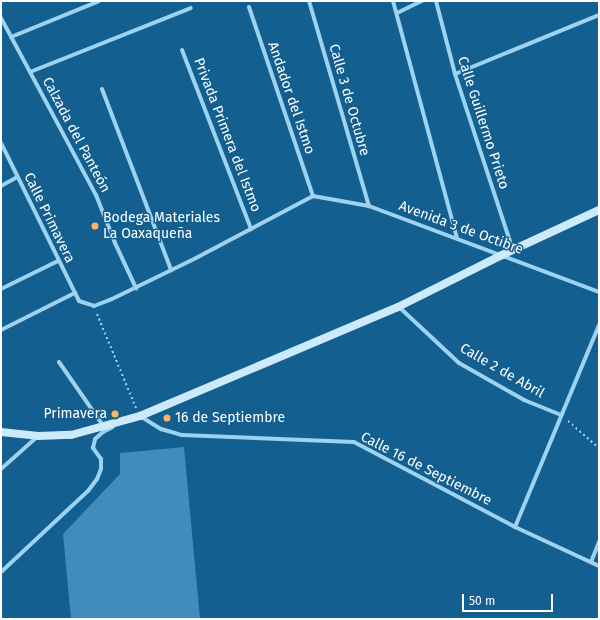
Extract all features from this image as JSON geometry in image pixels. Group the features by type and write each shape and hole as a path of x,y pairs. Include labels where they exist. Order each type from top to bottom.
{"street":[{"path":"11,37 99,1"},
{"name":"Calle 3 de Octubre","path":"309,1 369,206"},
{"path":"394,1 457,238"},
{"path":"397,13 422,1"},
{"name":"Calle Guillermo Prieto","path":"436,1 455,74 513,250"},
{"name":"Andador del Istmo","path":"249,7 313,196"},
{"path":"30,72 191,8"},
{"path":"455,74 599,16"},
{"name":"Calzada del Panteón","path":"1,18 96,195 136,288"},
{"name":"Privada Primera del Istmo","path":"182,50 251,229"},
{"path":"102,89 171,270"},
{"name":"Calle Primavera","path":"1,143 74,293 79,301 94,306"},
{"path":"1,186 17,177"},
{"path":"94,306 136,288 313,196"},
{"name":"Avenida 3 de Octibre","path":"313,196 369,206 599,292"},
{"path":"1,432 38,436 71,435 104,428 140,416 398,307 502,255 599,210"},
{"path":"1,289 58,261"},
{"path":"1,330 74,293"},
{"name":"Calle 2 de Abril","path":"398,307 459,363 524,400 561,415"},
{"path":"515,527 599,324"},
{"path":"59,362 104,428"},
{"name":"Calle 16 de Septiembre","path":"140,416 161,429 182,435 354,442 515,527 599,566"},
{"path":"1,572 88,491 101,469 101,459 93,448 95,439 103,432 128,420"},
{"path":"1,469 38,436"},
{"path":"591,562 599,542"}],"path":[{"path":"94,306 140,416"},
{"path":"561,415 599,448"}],"building":[{"path":"184,447 200,619 71,619 63,534 120,474 120,453"}],"place":[{"name":"Bodega Materiales La Oaxaqueña","path":"95,226"},
{"name":"Primavera","path":"115,414"},
{"name":"16 de Septiembre","path":"167,418"}]}
